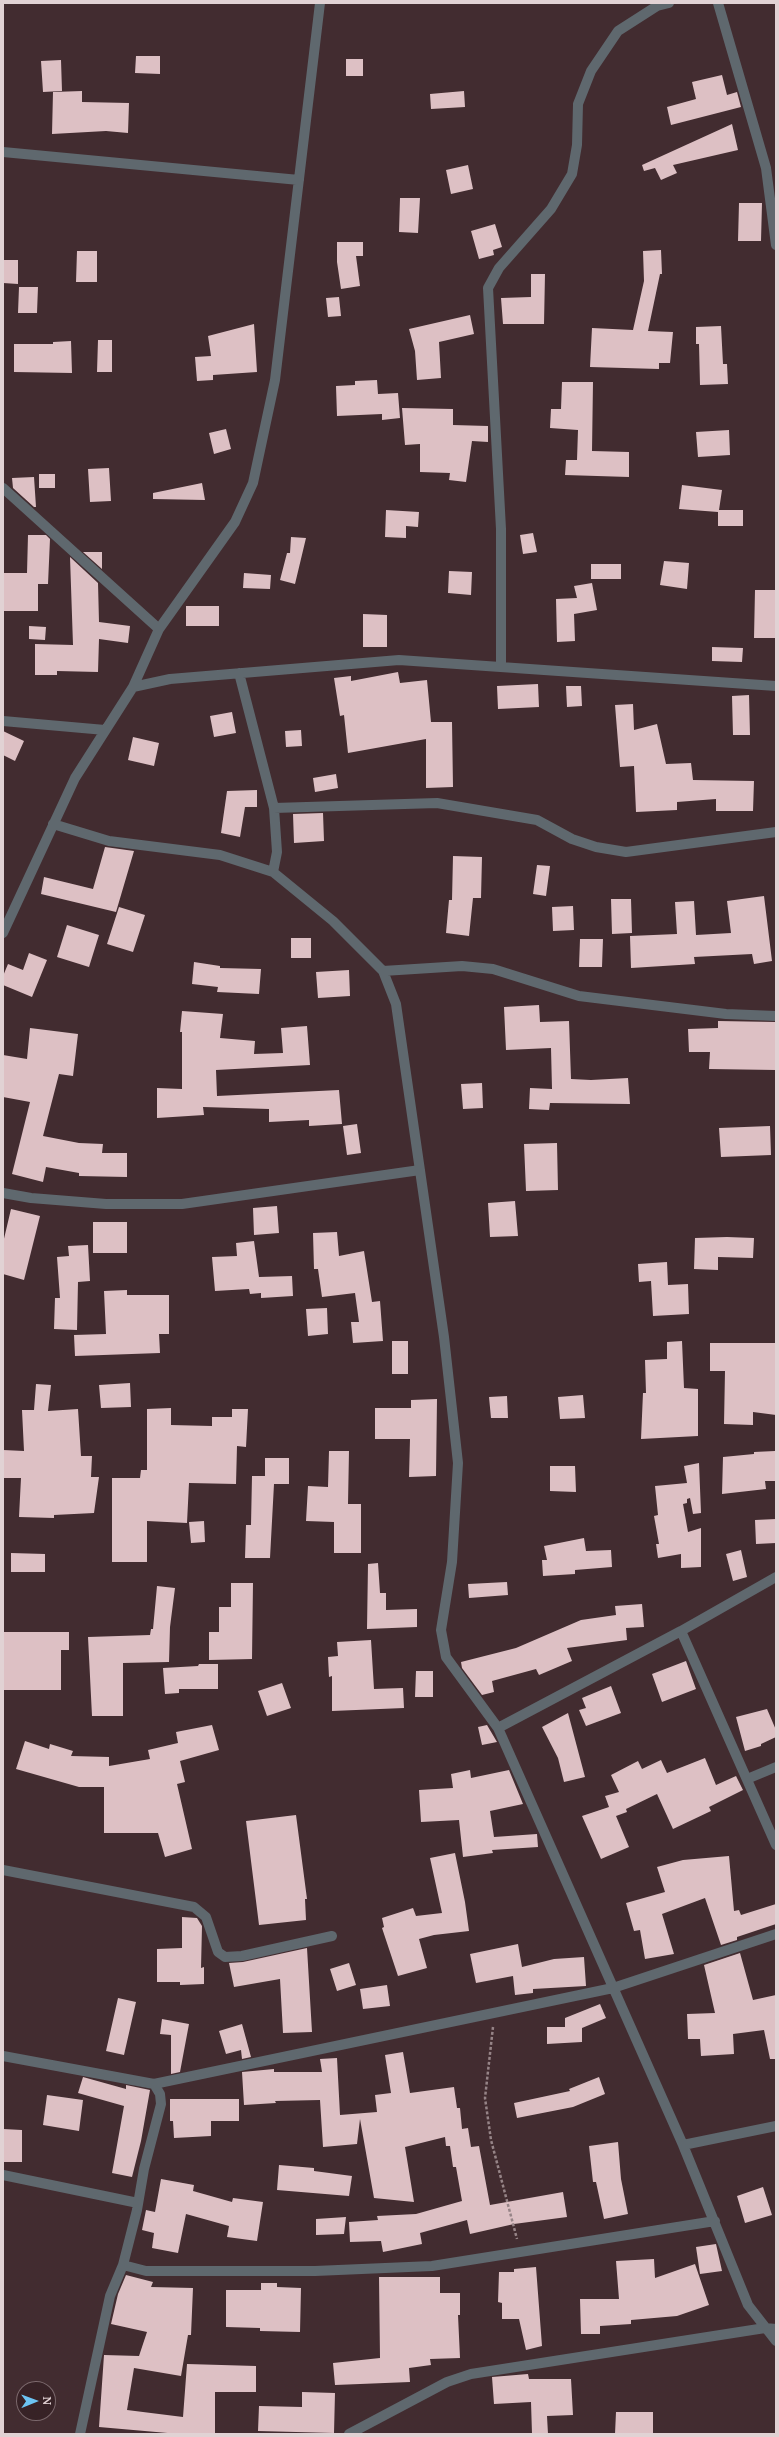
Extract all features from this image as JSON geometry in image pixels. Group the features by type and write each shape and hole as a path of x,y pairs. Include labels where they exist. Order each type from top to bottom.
{"street":[{"path":"3,933 75,778 133,687 158,629 235,522 253,483 275,380 320,3"},
{"path":"646,3 657,6"},
{"path":"501,666 501,529 488,288 499,268 552,209 572,174 577,145 578,104 591,71 618,31 657,6 669,3"},
{"path":"718,3 766,168 776,245"},
{"path":"3,152 299,180"},
{"path":"3,488 158,629"},
{"path":"133,687 170,679 399,660 776,686"},
{"path":"239,673 274,808 277,852 273,872"},
{"path":"3,721 105,730"},
{"path":"274,808 437,803 537,820 572,839 596,847 626,852 776,832"},
{"path":"53,824 109,841 220,855 273,872 333,921 382,971 396,1004 444,1337 458,1463 452,1562 440,1630 446,1657 498,1728 684,2145 748,2305 776,2341"},
{"path":"382,971 462,966 493,969 579,996 726,1014 776,1016"},
{"path":"3,1193 31,1198 106,1204 182,1204 420,1170"},
{"path":"498,1728 681,1631 776,1577"},
{"path":"681,1631 776,1845"},
{"path":"747,1779 776,1767"},
{"path":"3,1870 194,1907 206,1916 218,1952 225,1957 242,1956 332,1936"},
{"path":"3,2056 154,2084 613,1988 776,1934"},
{"path":"80,2434 110,2296 123,2265 138,2203 144,2169 161,2104 160,2094 154,2084"},
{"path":"684,2145 776,2126"},
{"path":"3,2175 138,2203"},
{"path":"123,2265 146,2271 315,2271 432,2266 715,2221"},
{"path":"349,2434 447,2382 471,2374 765,2328 776,2329"}],"path":[{"path":"495,2012 484,2098 491,2140 521,2252"}],"building":[{"path":"136,56 160,56 160,74 135,73"},
{"path":"346,59 363,59 363,76 346,76"},
{"path":"61,60 62,91 43,92 41,61"},
{"path":"722,75 727,95 737,92 741,107 671,125 667,107 696,99 692,82"},
{"path":"82,91 82,102 129,103 128,133 106,131 52,134 53,92"},
{"path":"464,91 465,107 431,109 430,94"},
{"path":"732,124 738,150 673,165 677,173 661,180 655,168 644,171 642,165"},
{"path":"468,165 473,189 451,194 446,170"},
{"path":"400,198 420,198 418,233 399,232"},
{"path":"739,203 762,203 761,241 738,241"},
{"path":"495,224 502,247 493,250 494,255 479,259 471,231"},
{"path":"337,242 363,242 363,256 356,256 360,286 341,289 337,262"},
{"path":"661,250 662,274 660,274 648,331 673,332 670,363 659,363 659,369 590,367 592,328 633,330 644,281 643,251"},
{"path":"77,251 97,251 97,282 76,282"},
{"path":"3,260 18,260 18,284 3,283"},
{"path":"531,274 545,274 544,324 503,324 501,298 531,297"},
{"path":"19,287 38,287 37,313 18,313"},
{"path":"339,297 341,316 328,317 326,298"},
{"path":"470,315 474,334 439,342 441,378 417,380 415,351 409,329"},
{"path":"254,324 257,372 213,375 213,380 197,381 195,357 211,356 208,336"},
{"path":"721,326 723,364 727,364 728,384 700,385 699,344 696,344 696,327"},
{"path":"98,340 112,340 112,372 97,372"},
{"path":"71,341 72,373 14,372 14,344 53,344 53,342"},
{"path":"377,380 378,394 398,393 400,418 382,420 382,414 337,416 336,386 355,385 355,381"},
{"path":"562,382 593,382 592,451 629,452 629,477 565,475 566,460 577,460 578,430 550,428 551,409 561,409"},
{"path":"402,408 453,409 453,425 488,426 488,442 472,441 466,482 449,480 450,473 420,472 420,444 405,445"},
{"path":"226,429 231,449 214,454 209,433"},
{"path":"729,430 730,455 698,457 696,432"},
{"path":"109,468 111,501 90,502 88,469"},
{"path":"39,474 55,474 55,488 39,488"},
{"path":"34,477 36,507 34,507 13,488 12,478"},
{"path":"202,483 205,500 153,499 153,493"},
{"path":"682,485 722,490 719,510 743,510 743,526 718,526 718,512 679,509"},
{"path":"386,510 419,512 418,527 406,526 406,538 385,537"},
{"path":"533,533 537,552 523,554 520,535"},
{"path":"28,535 46,535 50,539 48,584 38,584 38,611 3,611 4,573 27,573"},
{"path":"291,537 306,538 295,584 280,580 287,553 290,553"},
{"path":"83,552 102,552 102,569"},
{"path":"70,557 98,583 99,622 130,626 128,643 99,639 98,672 57,671 57,675 35,675 35,644 73,645"},
{"path":"664,561 689,563 687,589 660,585"},
{"path":"591,564 621,564 621,579 591,579"},
{"path":"449,571 472,572 471,595 448,593"},
{"path":"244,573 271,575 270,589 243,588"},
{"path":"592,583 597,610 574,614 575,641 557,642 556,599 577,598 574,586"},
{"path":"755,590 776,590 776,638 754,638"},
{"path":"186,606 219,606 219,626 186,626"},
{"path":"363,614 387,615 387,647 363,647"},
{"path":"29,626 46,627 45,640 29,639"},
{"path":"712,647 743,648 742,662 712,661"},
{"path":"398,672 400,683 427,680 431,722 452,722 453,787 426,788 426,739 348,753 344,715 340,716 334,678 351,676 351,681"},
{"path":"538,684 539,707 498,709 497,686"},
{"path":"566,686 581,686 582,706 567,707"},
{"path":"749,695 750,735 733,735 732,696"},
{"path":"633,704 634,730 657,724 666,764 691,763 693,780 754,781 753,811 716,811 716,799 677,802 677,810 636,812 634,766 620,767 615,705"},
{"path":"232,712 236,733 214,737 210,716"},
{"path":"301,730 302,746 286,747 285,731"},
{"path":"3,731 24,741 15,761 3,755"},
{"path":"133,737 159,743 154,766 128,760"},
{"path":"336,774 338,788 315,792 313,778"},
{"path":"257,790 257,807 245,807 240,837 221,833 227,791"},
{"path":"323,813 324,841 294,843 293,814"},
{"path":"105,847 134,851 116,912 41,894 44,877 93,889"},
{"path":"453,856 482,857 481,898 473,898 469,936 446,933 449,900 452,900"},
{"path":"537,865 550,866 546,896 533,894"},
{"path":"764,896 772,961 754,964 752,954 694,957 695,964 631,968 630,936 677,934 675,902 694,901 696,935 731,933 727,901"},
{"path":"611,899 631,899 632,933 612,934"},
{"path":"573,906 574,930 553,931 552,907"},
{"path":"119,907 145,915 133,952 107,944"},
{"path":"67,925 99,935 89,967 57,957"},
{"path":"291,938 311,938 311,958 291,958"},
{"path":"580,939 603,939 602,967 579,967"},
{"path":"29,953 47,960 32,997 3,985 3,976 8,964 23,970"},
{"path":"194,962 220,966 220,968 261,969 259,994 217,992 218,987 192,984"},
{"path":"349,970 350,996 318,998 316,972"},
{"path":"539,1005 540,1022 569,1021 571,1079 591,1080 628,1078 630,1104 550,1103 549,1110 529,1109 530,1088 552,1089 551,1048 506,1050 504,1007"},
{"path":"182,1011 223,1014 220,1038 255,1041 254,1054 283,1053 281,1028 307,1026 310,1065 216,1070 217,1096 339,1090 342,1124 309,1126 309,1120 269,1122 269,1109 203,1107 204,1115 157,1118 157,1088 182,1089 182,1032 180,1032"},
{"path":"718,1021 776,1022 776,1070 709,1069 710,1052 689,1052 688,1029 718,1028"},
{"path":"30,1028 78,1034 73,1076 59,1074 43,1136 79,1143 103,1144 102,1153 127,1153 127,1177 79,1176 79,1173 46,1167 43,1182 12,1174 30,1102 3,1097 3,1055 27,1059"},
{"path":"482,1083 483,1108 463,1109 461,1084"},
{"path":"357,1124 361,1153 347,1155 343,1126"},
{"path":"770,1126 771,1155 721,1157 719,1128"},
{"path":"557,1143 558,1190 526,1191 524,1144"},
{"path":"515,1201 518,1236 490,1237 488,1203"},
{"path":"277,1206 279,1233 254,1235 253,1208"},
{"path":"11,1209 40,1216 24,1280 3,1274 3,1243"},
{"path":"93,1222 127,1222 127,1253 93,1253"},
{"path":"337,1232 339,1256 364,1251 372,1302 380,1301 383,1341 353,1343 351,1322 359,1322 355,1293 322,1297 318,1269 314,1269 313,1233"},
{"path":"695,1238 754,1238 753,1258 718,1257 718,1270 694,1269"},
{"path":"254,1241 259,1277 292,1276 293,1296 261,1298 261,1293 250,1294 249,1289 215,1291 212,1257 237,1256 236,1243"},
{"path":"88,1245 90,1281 78,1282 77,1330 54,1329 55,1298 60,1298 57,1257 69,1256 68,1246"},
{"path":"667,1262 668,1285 688,1284 689,1314 653,1316 651,1281 639,1282 638,1264"},
{"path":"127,1290 127,1295 169,1295 169,1334 159,1334 160,1353 75,1356 74,1335 106,1334 104,1291"},
{"path":"327,1308 328,1334 308,1336 306,1309"},
{"path":"392,1341 408,1341 408,1374 392,1374"},
{"path":"682,1341 684,1388 698,1389 698,1436 641,1439 643,1393 646,1393 645,1360 667,1359 667,1342"},
{"path":"710,1343 776,1343 776,1415 753,1412 753,1425 724,1424 725,1371 710,1371"},
{"path":"130,1383 131,1407 101,1408 99,1385"},
{"path":"36,1384 51,1385 48,1411 78,1409 81,1456 92,1456 91,1477 99,1477 94,1513 54,1515 54,1518 19,1517 21,1478 3,1478 3,1450 24,1451 22,1410 34,1410"},
{"path":"583,1395 585,1418 560,1419 558,1397"},
{"path":"507,1396 508,1418 491,1418 489,1397"},
{"path":"437,1399 436,1476 409,1477 410,1439 375,1439 375,1408 411,1408 411,1400"},
{"path":"171,1408 171,1425 212,1426 212,1417 232,1417 232,1409 248,1409 246,1447 237,1446 236,1484 189,1483 187,1523 147,1521 147,1562 112,1562 112,1478 140,1478 141,1470 147,1470 147,1409"},
{"path":"329,1451 349,1451 348,1504 361,1504 361,1553 334,1553 334,1522 306,1521 308,1486 328,1487"},
{"path":"775,1451 776,1481 765,1481 766,1489 722,1494 723,1457 754,1454 754,1452"},
{"path":"265,1458 289,1458 289,1484 274,1484 270,1558 245,1558 246,1525 251,1525 252,1476 265,1476"},
{"path":"699,1463 701,1513 693,1514 690,1498 687,1499 687,1503 683,1504 688,1532 701,1528 701,1567 681,1568 681,1554 658,1558 656,1544 659,1544 654,1516 658,1515 655,1486 687,1483 684,1466"},
{"path":"550,1466 575,1466 576,1492 550,1491"},
{"path":"776,1519 776,1543 756,1544 755,1520"},
{"path":"204,1521 205,1542 191,1543 189,1522"},
{"path":"584,1538 586,1551 611,1550 612,1567 575,1570 575,1574 543,1576 542,1560 547,1560 544,1546"},
{"path":"741,1550 747,1577 733,1581 726,1554"},
{"path":"11,1553 45,1554 45,1572 11,1572"},
{"path":"378,1563 380,1593 386,1593 386,1610 417,1609 417,1627 367,1629 368,1564"},
{"path":"507,1582 508,1595 469,1598 468,1584"},
{"path":"231,1583 253,1583 252,1659 209,1660 209,1632 219,1632 219,1607 231,1607"},
{"path":"157,1586 175,1588 170,1627 169,1662 123,1663 123,1716 92,1716 88,1637 150,1635 151,1629 153,1629"},
{"path":"642,1604 644,1627 626,1628 627,1640 567,1648 572,1661 539,1675 536,1669 492,1681 494,1692 482,1695 462,1668 461,1662 516,1648 581,1620 616,1615 615,1606"},
{"path":"3,1632 69,1632 69,1650 61,1650 61,1690 3,1690"},
{"path":"371,1640 374,1689 403,1688 404,1708 332,1711 332,1676 329,1677 328,1657 338,1656 337,1642"},
{"path":"686,1661 696,1689 662,1702 652,1674"},
{"path":"199,1664 218,1664 218,1689 179,1689 179,1693 165,1694 163,1668 198,1666"},
{"path":"416,1671 433,1671 433,1697 415,1697"},
{"path":"282,1683 291,1708 267,1716 258,1691"},
{"path":"611,1686 621,1713 586,1726 579,1710 586,1708 582,1698"},
{"path":"767,1709 776,1730 776,1737 761,1744 761,1746 745,1751 736,1717"},
{"path":"568,1713 585,1777 564,1782 558,1758 542,1727"},
{"path":"212,1725 219,1750 180,1761 185,1782 177,1784 192,1849 165,1857 158,1833 104,1833 104,1787 79,1787 16,1769 25,1741 49,1749 50,1744 73,1751 71,1756 109,1757 109,1766 150,1759 148,1750 178,1743 176,1732"},
{"path":"487,1725 497,1742 482,1745 478,1727"},
{"path":"705,1758 716,1785 736,1776 743,1790 709,1807 711,1811 673,1829 657,1794 626,1809 627,1812 616,1816 629,1847 601,1859 582,1816 609,1807 605,1796 619,1792 611,1775 638,1761 642,1769 661,1760 667,1773"},
{"path":"470,1770 471,1778 509,1770 523,1804 490,1811 494,1837 537,1834 538,1847 492,1850 493,1853 463,1857 459,1820 421,1822 419,1790 453,1788 451,1774"},
{"path":"296,1815 307,1899 305,1899 306,1920 259,1925 246,1821"},
{"path":"455,1853 469,1931 434,1935 419,1939 427,1968 398,1976 382,1928 384,1927 382,1918 413,1908 416,1916 442,1913 430,1858"},
{"path":"729,1856 734,1911 739,1910 741,1915 776,1904 776,1924 737,1937 737,1940 721,1945 705,1898 662,1914 674,1954 645,1959 640,1930 634,1931 626,1903 665,1892 657,1867 683,1860"},
{"path":"182,1917 197,1918 202,1926 201,1968 204,1967 204,1984 180,1985 180,1982 157,1982 157,1949 182,1948"},
{"path":"518,1944 522,1967 554,1959 584,1957 586,1986 533,1989 533,1993 515,1995 513,1976 476,1983 470,1954"},
{"path":"307,1948 312,2032 283,2033 280,1979 234,1987 229,1963 243,1962"},
{"path":"740,1953 753,2000 776,1995 776,2059 770,2059 764,2030 733,2034 734,2054 701,2056 700,2039 688,2039 687,2014 715,2013 704,1965"},
{"path":"349,1963 356,1985 337,1991 330,1969"},
{"path":"387,1985 390,2006 363,2009 360,1989"},
{"path":"118,1998 136,2002 124,2055 106,2051"},
{"path":"600,2004 606,2018 582,2028 582,2042 547,2044 547,2027 565,2027 565,2018"},
{"path":"162,2019 189,2024 180,2072 171,2074 171,2035 160,2034"},
{"path":"242,2024 251,2057 242,2059 241,2050 226,2054 219,2031"},
{"path":"403,2052 410,2093 454,2087 457,2108 460,2108 462,2129 468,2128 471,2147 479,2146 490,2205 563,2192 567,2217 514,2224 470,2234 467,2220 420,2233 422,2244 383,2252 381,2241 350,2242 349,2222 378,2220 377,2216 416,2214 462,2201 456,2167 453,2167 450,2146 446,2146 445,2137 405,2147 414,2202 374,2198 360,2119 357,2144 323,2147 320,2100 275,2101 276,2103 244,2105 242,2072 274,2069 274,2072 322,2072 320,2059 337,2058 340,2115 377,2112 375,2095 391,2093 385,2055"},
{"path":"83,2077 126,2089 126,2085 150,2090 141,2141 132,2177 112,2173 124,2106 78,2093"},
{"path":"599,2077 605,2094 573,2107 517,2118 514,2103 570,2091 569,2089"},
{"path":"47,2095 83,2100 79,2131 43,2125"},
{"path":"170,2099 239,2099 239,2121 211,2121 211,2136 174,2138 173,2121 170,2121"},
{"path":"3,2129 22,2130 22,2162 3,2162"},
{"path":"618,2142 621,2179 628,2214 604,2219 596,2182 593,2182 589,2146"},
{"path":"279,2165 314,2168 314,2171 352,2176 349,2196 277,2190"},
{"path":"161,2179 194,2185 193,2191 232,2202 233,2198 263,2202 257,2241 227,2237 229,2226 186,2214 178,2253 152,2248 154,2233 142,2230 146,2210 155,2212"},
{"path":"763,2187 772,2215 745,2223 737,2196"},
{"path":"346,2217 344,2234 316,2235 316,2219"},
{"path":"716,2244 722,2271 700,2274 696,2247"},
{"path":"654,2259 655,2278 695,2264 709,2305 677,2316 631,2320 631,2324 600,2326 600,2334 581,2334 580,2299 619,2299 616,2261"},
{"path":"536,2267 542,2346 526,2350 519,2319 502,2319 502,2303 498,2302 499,2272 514,2272 514,2269"},
{"path":"126,2275 153,2282 151,2287 193,2288 191,2335 188,2335 181,2376 134,2368 127,2410 183,2417 187,2364 256,2366 256,2392 215,2392 215,2434 179,2434 99,2427 104,2355 139,2356 147,2332 111,2324 118,2294"},
{"path":"379,2277 440,2277 440,2293 460,2293 460,2315 458,2315 460,2358 430,2359 431,2365 409,2368 410,2382 335,2385 333,2363 380,2358"},
{"path":"261,2283 277,2283 277,2287 301,2288 300,2332 260,2331 260,2328 226,2327 226,2290 261,2290"},
{"path":"528,2374 529,2379 571,2379 573,2415 547,2416 548,2434 532,2434 531,2402 494,2404 492,2377"},
{"path":"302,2392 335,2393 334,2433 258,2431 259,2406 302,2407"},
{"path":"616,2412 653,2412 653,2434 615,2434"}]}
